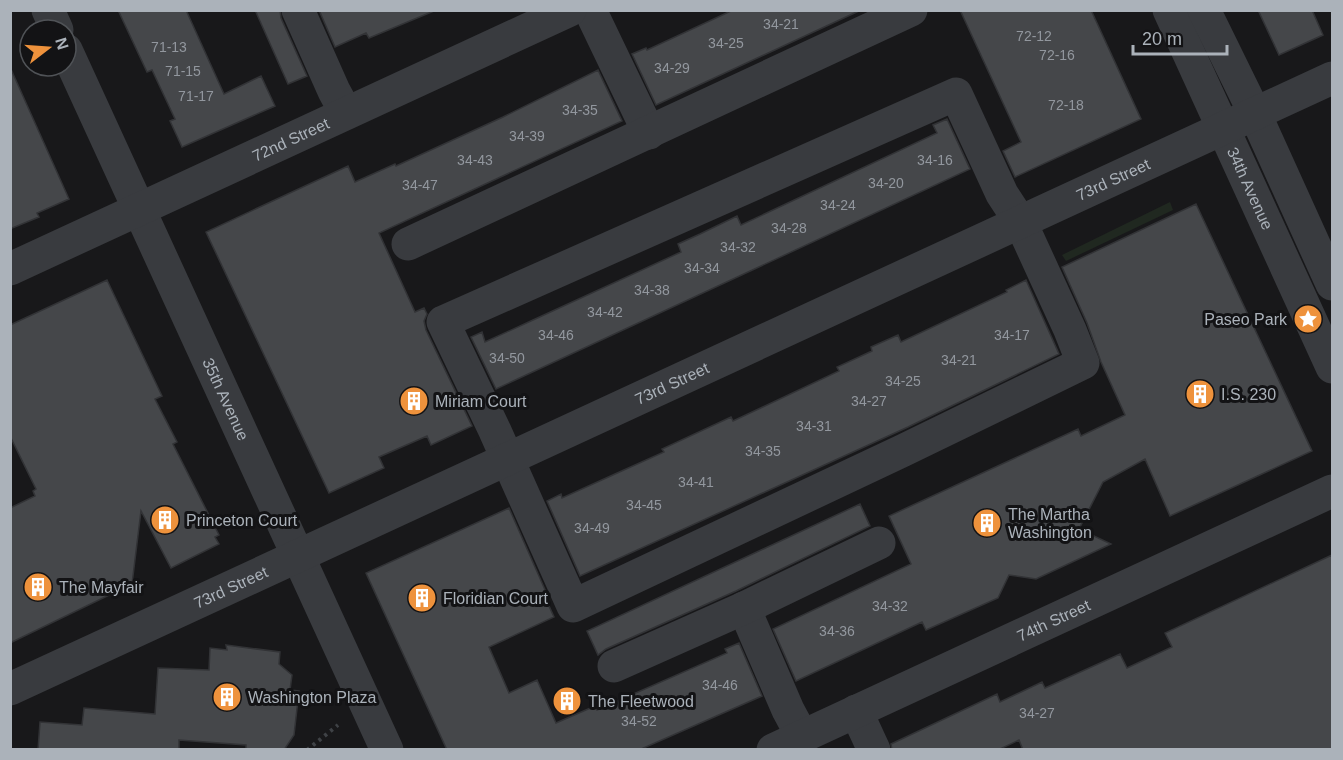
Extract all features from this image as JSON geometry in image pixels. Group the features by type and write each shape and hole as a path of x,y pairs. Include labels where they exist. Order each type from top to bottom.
{"street":[{"path":"298,10 346,113"},
{"name":"72nd Street","path":"10,270 570,10"},
{"path":"590,10 649,133"},
{"path":"408,244 911,10"},
{"name":"34th Avenue","path":"1169,10 1332,367"},
{"name":"34th Avenue","path":"1204,10 1255,114 1332,284"},
{"name":"35th Avenue","path":"78,76 387,750"},
{"name":"73rd Street","path":"10,689 1332,78"},
{"path":"956,94 1002,194 1021,223 1083,363 573,606 507,460 443,322 956,94"},
{"name":"74th Street","path":"787,743 1332,491"},
{"path":"614,666 744,608 879,543"},
{"path":"744,608 788,710 787,743"},
{"path":"856,711 874,750"}],"path":[{"path":"307,750 338,725"}],"shaded area":[{"path":"1170,202 1173,210 1066,261 1062,255"}],"building":[{"path":"118,10 186,10 224,94 261,76 275,106 182,147 170,121 175,119 152,70 147,72"},
{"path":"255,10 280,10 281,18 307,76 288,84"},
{"path":"319,10 434,11 369,38 366,33 335,47"},
{"path":"733,10 861,10 656,105 632,54 646,48 647,50"},
{"path":"960,10 1091,10 1141,119 1015,177 1003,151 1021,142"},
{"path":"1258,10 1312,10 1323,35 1279,55"},
{"path":"10,67 69,199 37,213 39,217 10,229"},
{"path":"598,70 622,121 379,233 415,312 424,308 427,314 424,321 426,330 472,426 431,445 427,436 379,457 384,468 329,493 206,232 348,166 355,182 395,164 396,166"},
{"path":"947,119 970,169 496,389 471,337 482,332 485,342 681,252 678,244 737,216 741,225 937,133 933,125"},
{"path":"1196,204 1312,451 1170,516 1145,459 1103,482 1079,529 1111,544 1036,579 1009,575 998,598 926,630 922,622 796,681 773,629 911,564 889,516 1078,429 1081,436 1125,415 1062,267"},
{"path":"107,280 162,396 155,399 177,442 173,444 219,535 215,537 219,544 171,568 141,511 132,584 10,643 10,508 35,496 33,491 36,489 10,436 10,325"},
{"path":"1026,280 1059,354 908,427 580,576 547,501 561,494 562,498 664,452 662,449 731,417 733,421 839,371 837,367 872,351 871,347 898,335 901,342 1007,292 1006,290"},
{"path":"860,504 870,526 736,591 606,649 598,655 587,631"},
{"path":"509,508 546,592 543,593 554,617 489,647 509,693 537,680 556,723 595,706 597,710 727,653 725,649 739,643 762,696 639,750 447,750 366,573"},
{"path":"1332,555 1332,750 1023,750 1019,740 998,750 892,750 891,744 997,694 1000,702 1042,682 1045,688 1120,654 1127,668 1172,647 1165,633"},
{"name":"Washington Plaza","path":"226,645 280,652 279,664 292,675 290,690 299,691 294,735 284,750 246,750 246,745 179,740 179,750 38,750 40,722 82,725 84,708 155,714 158,668 209,670 210,648 227,650"}],"place":[{"name":"Paseo Park","path":"1308,319"},
{"name":"I.S. 230","path":"1200,394"},
{"name":"Miriam Court","path":"414,401"},
{"name":"Princeton Court","path":"165,520"},
{"name":"The Martha Washington","path":"987,523"},
{"name":"The Mayfair","path":"38,587"},
{"name":"Floridian Court","path":"422,598"},
{"name":"Washington Plaza","path":"227,697"},
{"name":"The Fleetwood","path":"567,701"}]}
